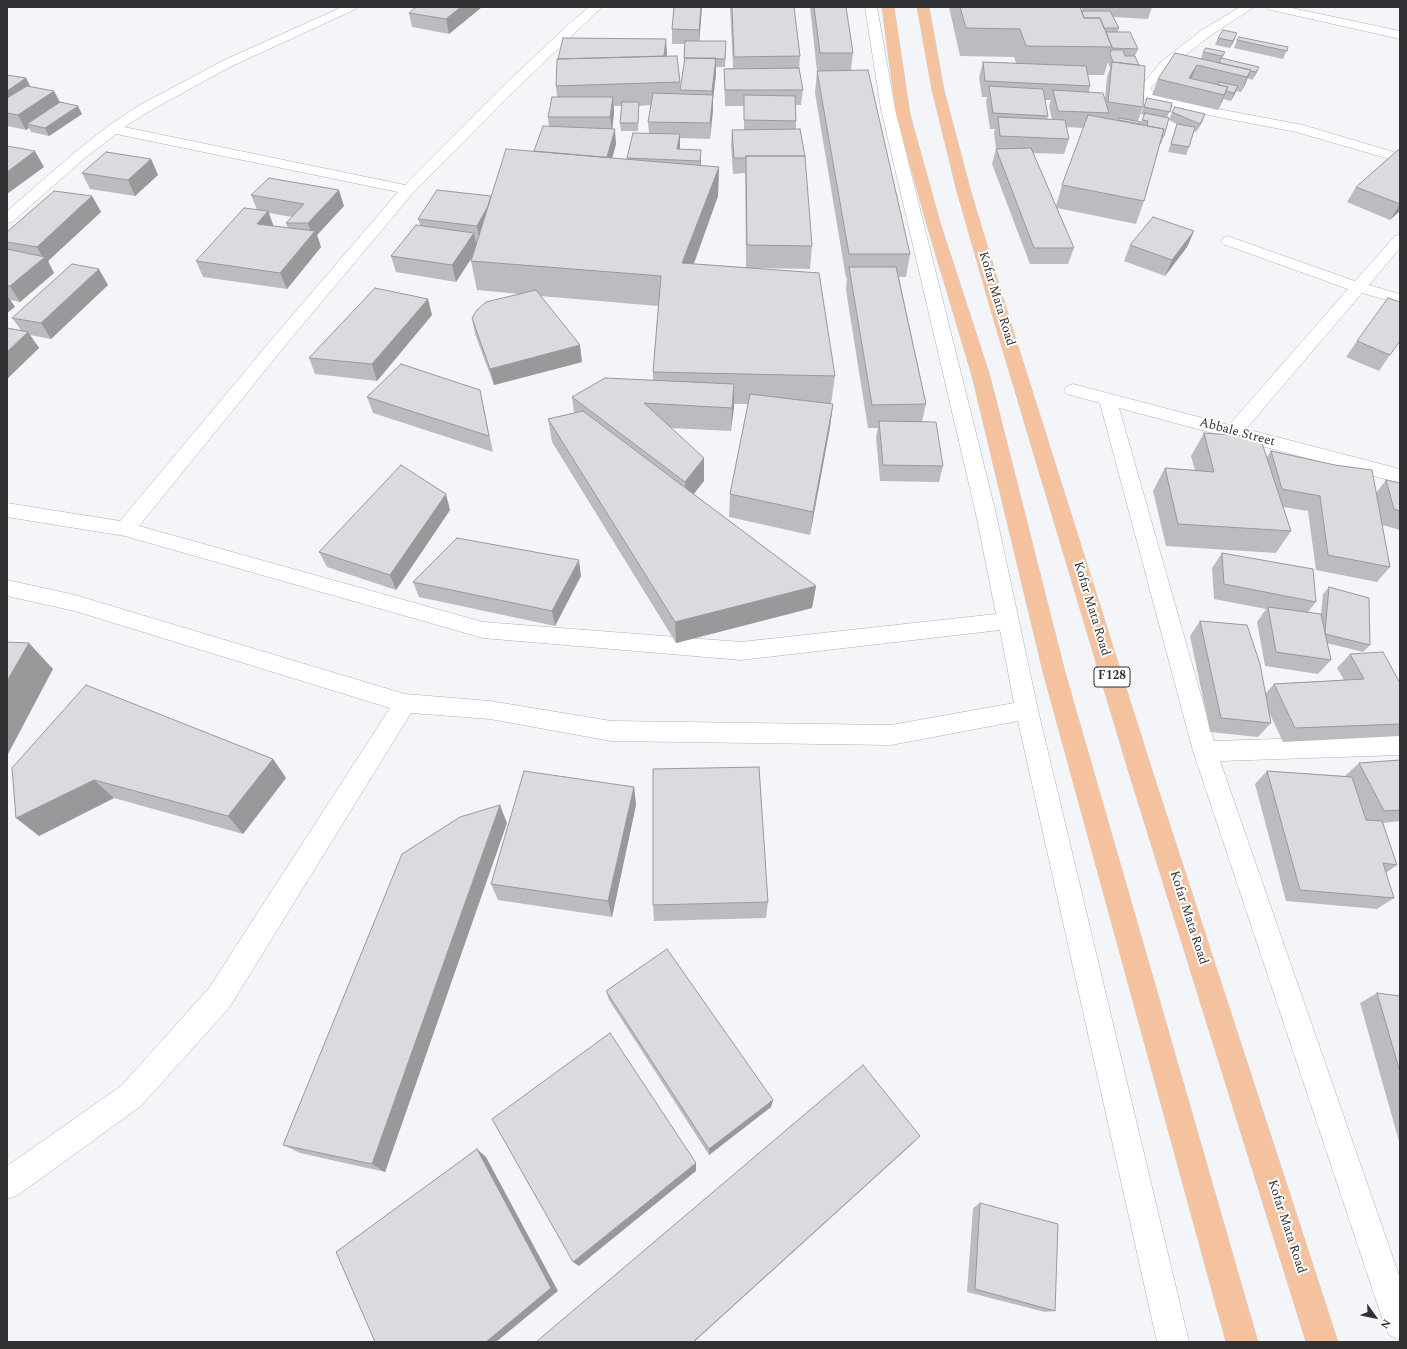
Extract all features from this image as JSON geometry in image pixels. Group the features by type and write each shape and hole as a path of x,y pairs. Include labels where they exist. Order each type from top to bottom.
{"main road":[{"path":"888,7 903,114 981,376 1054,672 1242,1342"},
{"name":"Kofar Mata Road","path":"923,7 942,105 964,192 1000,314 1140,770 1322,1342"}],"street":[{"path":"7,219 80,155 113,129 144,109 226,64 352,7"},
{"path":"125,529 283,337 408,190 525,73 596,7"},
{"path":"871,7 888,109 986,514 1027,710 1173,1342"},
{"path":"1248,7 1206,33 1166,64 1145,88 1146,93 1161,100 1204,110 1298,128 1400,158"},
{"path":"1271,7 1400,35"},
{"path":"113,129 408,190"},
{"path":"1233,432 1400,239"},
{"path":"1228,241 1400,299"},
{"name":"Abbale Street","path":"1073,390 1400,476"},
{"path":"1108,399 1205,751 1400,1324"},
{"path":"7,510 125,529 483,630 741,650 1008,621"},
{"path":"7,588 75,603 405,703 490,710 611,731 891,735 1027,710"},
{"path":"7,1184 131,1096 219,998 405,703"},
{"path":"1205,751 1400,745"}],"building":[{"path":"416,7 461,7 446,19 409,13"},
{"path":"674,7 701,7 699,30 672,29"},
{"path":"732,7 794,7 800,56 734,57"},
{"path":"814,7 846,7 853,53 820,53"},
{"path":"960,7 1080,7 1084,18 1100,18 1112,47 1026,46 1020,29 966,28"},
{"path":"1082,11 1110,11 1119,28 1104,28 1100,18 1084,18"},
{"path":"1223,30 1237,33 1233,41 1218,38"},
{"path":"1106,32 1130,32 1138,49 1112,48"},
{"path":"1239,37 1288,47 1287,51 1237,40"},
{"path":"563,38 666,39 664,56 558,59"},
{"path":"685,41 726,41 725,59 684,58"},
{"path":"1206,48 1225,52 1222,56 1203,52"},
{"path":"1111,50 1123,50 1125,56 1135,56 1139,65 1113,62 1110,54"},
{"path":"1175,53 1251,70 1247,77 1197,65 1189,78 1228,87 1224,95 1158,79"},
{"path":"677,56 680,82 556,86 557,59"},
{"path":"685,58 716,58 712,91 680,90"},
{"path":"1221,58 1259,67 1256,72 1250,71 1251,70 1219,63"},
{"path":"983,62 1086,66 1090,86 985,81"},
{"path":"1112,62 1145,66 1143,107 1108,102"},
{"path":"799,68 803,90 725,90 724,69"},
{"path":"868,70 910,254 849,254 817,71"},
{"path":"7,75 26,78 7,91"},
{"path":"1219,82 1238,86 1234,93 1226,91 1228,87 1218,85"},
{"path":"27,86 54,91 18,115 7,113 7,98"},
{"path":"989,86 1043,89 1048,116 993,113"},
{"path":"1053,90 1103,93 1109,113 1058,111"},
{"path":"653,93 713,95 710,123 648,122"},
{"path":"744,95 795,96 796,121 744,120"},
{"path":"552,97 613,97 610,117 548,117"},
{"path":"1147,98 1172,103 1170,112 1144,107"},
{"path":"60,102 78,106 45,128 27,124"},
{"path":"622,102 639,102 638,123 620,123"},
{"path":"1175,107 1205,114 1200,124 1172,112"},
{"path":"1145,113 1169,118 1164,136 1162,136 1164,129 1147,126 1148,121 1142,120"},
{"path":"1088,115 1164,129 1144,201 1062,185"},
{"path":"998,117 1065,120 1069,139 1000,136"},
{"path":"1119,118 1141,122 1140,124 1118,120"},
{"path":"1177,124 1195,127 1189,147 1171,144"},
{"path":"543,126 615,129 607,157 602,157 534,151"},
{"path":"800,129 805,156 746,156 746,158 734,158 732,130"},
{"path":"633,133 680,134 677,149 701,150 700,161 627,158"},
{"path":"7,146 35,151 7,172"},
{"path":"1031,148 1074,248 1034,248 996,149"},
{"path":"506,149 719,167 682,263 819,273 835,376 653,372 661,276 471,261"},
{"path":"1398,150 1400,151 1400,204 1356,187"},
{"path":"106,152 151,159 128,180 82,173"},
{"path":"746,156 805,156 812,246 747,245"},
{"path":"269,178 339,190 308,223 286,223 304,204 251,195"},
{"path":"437,190 491,196 488,206 477,226 418,219"},
{"path":"54,191 92,196 37,247 7,242 7,232"},
{"path":"244,208 268,211 257,224 315,231 280,273 196,261"},
{"path":"1153,217 1194,231 1172,260 1130,245"},
{"path":"416,225 474,233 452,265 391,256"},
{"path":"7,249 45,257 10,286 7,286"},
{"path":"72,264 99,269 41,323 12,318"},
{"path":"849,267 896,267 926,404 872,405"},
{"path":"375,288 428,299 372,364 309,358"},
{"path":"536,290 580,345 490,369 472,318 477,310 486,302"},
{"path":"1388,298 1400,302 1400,341 1390,355 1357,341"},
{"path":"7,328 28,332 7,352"},
{"path":"401,364 480,390 489,436 367,397"},
{"path":"605,378 734,384 732,408 644,403 704,458 685,482 572,397"},
{"path":"750,394 833,404 813,512 730,494"},
{"path":"583,411 816,586 675,622 548,419"},
{"path":"879,421 936,422 943,466 883,465"},
{"path":"1204,433 1260,437 1291,531 1178,524 1165,468 1214,472"},
{"path":"1271,451 1335,465 1372,470 1390,567 1328,555 1320,496 1282,489"},
{"path":"401,465 446,494 390,575 319,552"},
{"path":"1386,480 1400,483 1400,511 1394,509"},
{"path":"457,538 579,560 552,611 413,582"},
{"path":"1222,553 1313,569 1316,602 1224,584"},
{"path":"1329,587 1369,598 1370,645 1325,634"},
{"path":"1268,607 1321,614 1331,660 1276,652"},
{"path":"1200,621 1247,625 1260,664 1271,723 1221,718"},
{"path":"7,642 29,643 7,681"},
{"path":"1383,652 1400,683 1400,724 1295,728 1274,684 1364,679 1350,654"},
{"path":"86,685 273,759 228,816 94,780 16,818 12,768"},
{"path":"1400,760 1400,810 1384,811 1359,763"},
{"path":"759,767 768,902 653,905 653,769"},
{"path":"524,771 634,787 608,901 491,884"},
{"path":"1267,771 1352,777 1366,820 1382,821 1397,865 1383,863 1394,898 1300,890"},
{"path":"500,805 372,1164 283,1145 402,854 460,817"},
{"path":"667,949 773,1100 709,1149 606,991"},
{"path":"1377,993 1400,996 1400,1072"},
{"path":"610,1033 696,1163 573,1262 492,1119"},
{"path":"863,1065 920,1136 693,1342 536,1342"},
{"path":"477,1149 551,1288 486,1342 375,1342 336,1252"},
{"path":"980,1203 1058,1224 1055,1311 975,1289"}]}
